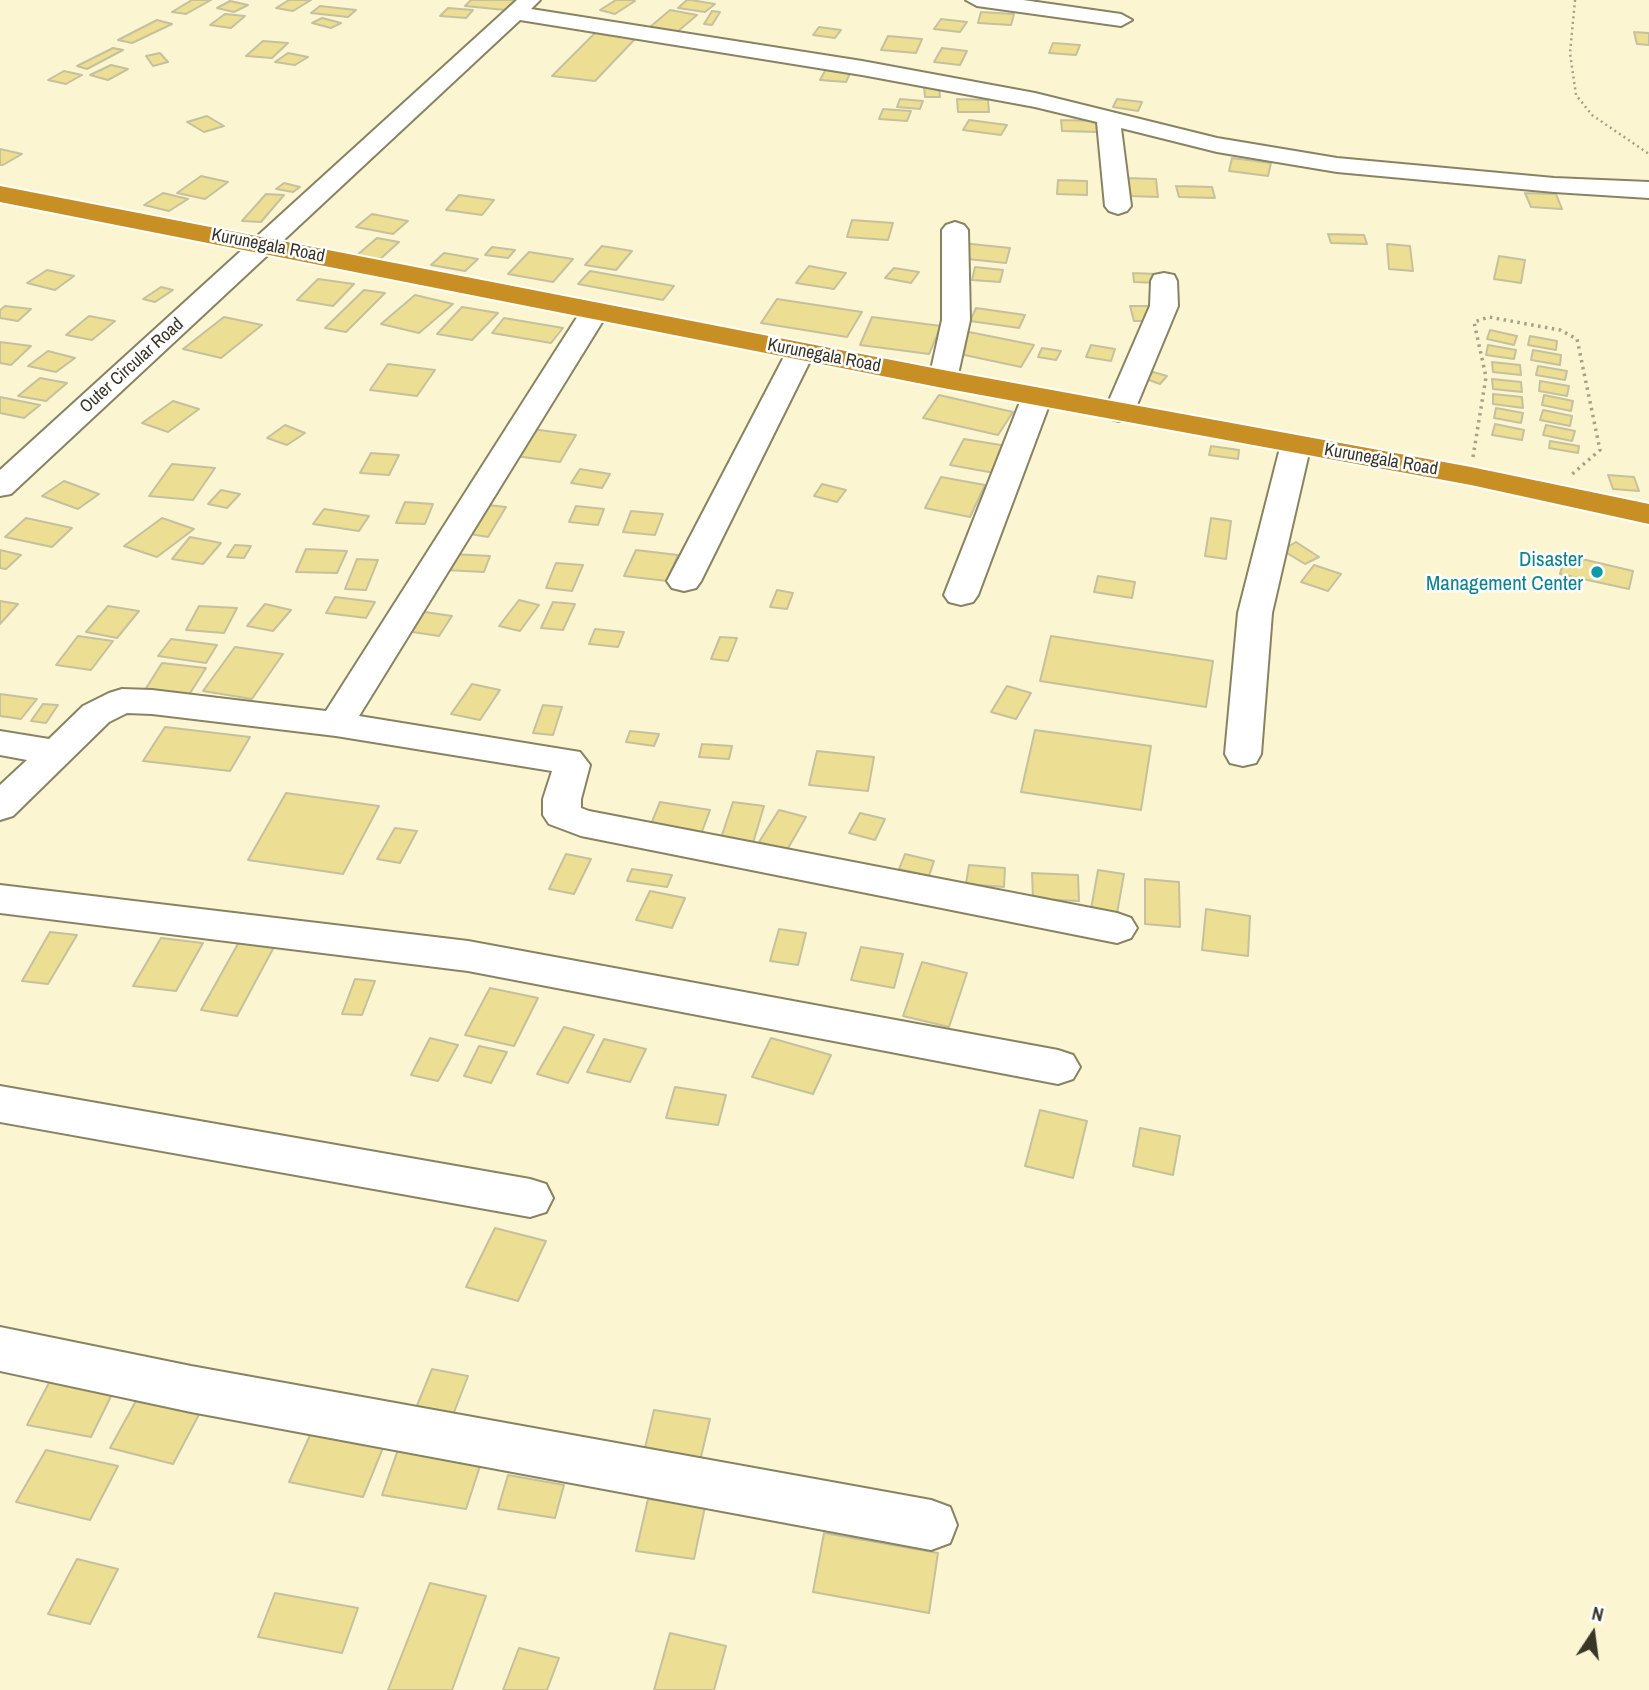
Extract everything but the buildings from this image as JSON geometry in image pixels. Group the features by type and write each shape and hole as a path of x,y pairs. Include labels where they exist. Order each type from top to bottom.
{"highway":[{"name":"Kurunegala Road","path":"0,194 943,379 1471,476 1649,514"}],"street":[{"path":"977,0 1121,20"},
{"path":"522,6 1035,100 1217,145 1337,165 1649,190"},
{"name":"Outer Circular Road","path":"0,487 12,461 264,246 522,6"},
{"path":"1108,118 1118,206"},
{"path":"943,379 956,320 954,230"},
{"path":"1119,412 1164,306 1164,281"},
{"path":"336,724 595,311"},
{"path":"684,581 801,351"},
{"path":"961,595 1037,397"},
{"path":"1243,754 1255,612 1296,444"},
{"path":"0,807 96,714 122,701 152,702 336,724 566,761 572,765 562,799 562,815 581,823 1116,928"},
{"path":"0,743 55,752"},
{"path":"0,899 468,956 1058,1067"},
{"path":"0,1104 530,1198"},
{"path":"0,1349 191,1389 931,1525"}],"path":[{"path":"1575,0 1570,53 1576,95 1592,115 1649,154"},
{"path":"1471,476 1486,377 1474,322 1489,317 1560,330 1577,339 1600,450 1551,492"}],"place":[{"name":"Disaster Management Center","path":"1597,572"}]}
